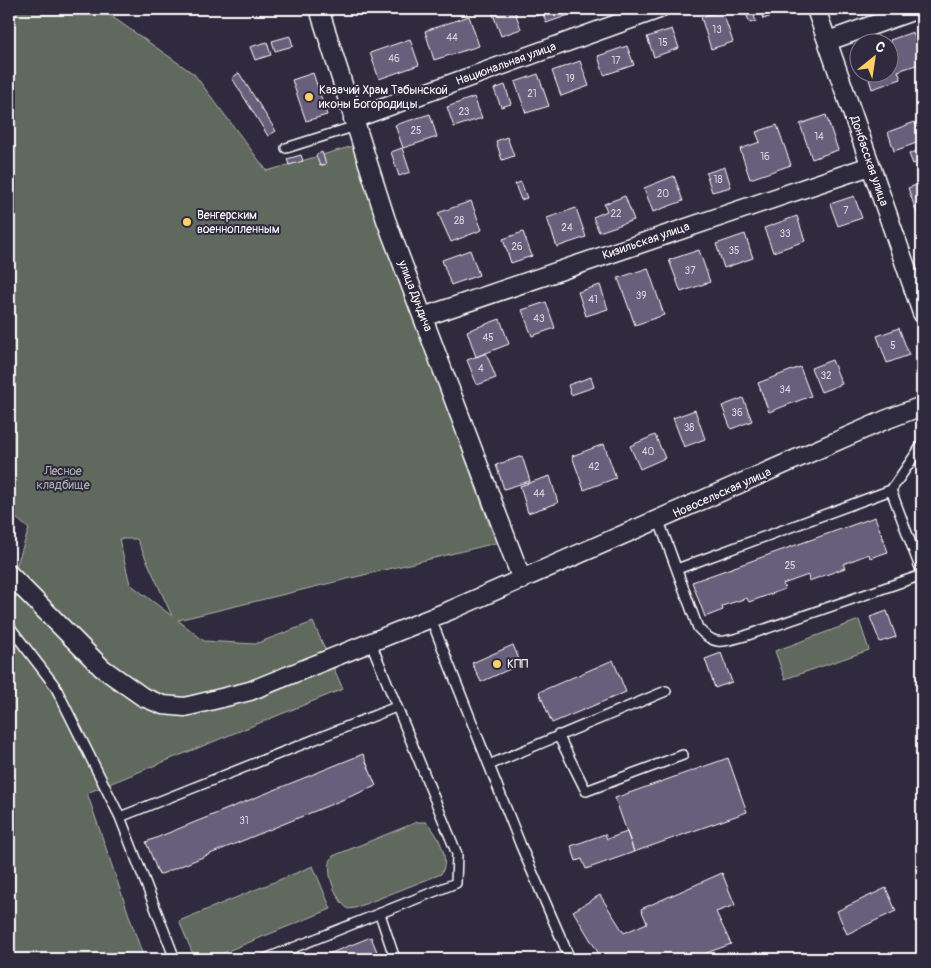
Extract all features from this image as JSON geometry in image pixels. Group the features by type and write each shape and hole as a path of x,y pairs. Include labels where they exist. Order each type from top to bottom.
{"street":[{"name":"улица Дундича","path":"319,9 386,220 522,580"},
{"name":"Национальная улица","path":"354,122 659,9"},
{"name":"Донбасская улица","path":"816,9 922,313"},
{"path":"828,41 918,9"},
{"name":"Кизильская улица","path":"423,317 870,166"},
{"name":"Новосельская улица","path":"9,575 102,668 143,697 163,706 186,708 250,691 430,619 659,521 885,420 922,406"}],"lane":[{"path":"286,148 354,122"},
{"path":"677,570 891,490 922,446"},
{"path":"659,521 698,628 708,640 722,642 922,574 891,490"},
{"path":"430,619 562,946 570,959"},
{"path":"9,626 56,686 120,817 175,959"},
{"path":"265,959 456,883 457,854 371,643"},
{"path":"489,765 666,691"},
{"path":"120,817 396,707"},
{"path":"558,735 586,791 683,755"},
{"path":"380,914 394,959"}],"green space":[{"name":"Лесное кладбище","path":"9,9 101,9 194,74 267,171 353,146 496,543 178,620 204,641 255,644 313,622 343,689 87,793 144,959 9,959 9,587 29,529 9,512","holes":["119,539 137,539 172,616 130,584"]},
{"path":"859,620 869,650 785,679 775,651"},
{"path":"417,822 426,822 439,839 445,861 441,874 355,908 348,909 343,905 335,892 330,876 329,868 333,856"},
{"path":"313,866 331,909 208,959 195,959 179,921"}],"building":[{"path":"491,9 514,9 521,29 501,36"},
{"path":"534,9 570,9 572,14 546,23 543,13 536,16"},
{"path":"744,9 790,10 763,19 761,13 754,16 756,21 750,23"},
{"path":"845,9 863,9 847,15"},
{"path":"722,10 733,42 711,49 701,17"},
{"path":"469,16 479,46 434,60 425,31"},
{"path":"672,29 679,48 654,57 647,37"},
{"path":"913,32 922,63 898,71 898,37"},
{"path":"290,36 293,46 275,51 272,41"},
{"path":"410,39 419,65 379,79 370,53"},
{"path":"267,42 271,55 255,60 250,47"},
{"path":"627,46 634,65 604,75 598,56"},
{"path":"580,61 589,86 561,96 552,71"},
{"path":"239,73 276,131 268,136 232,78"},
{"name":"Казачий Храм Табынской иконы Богородицы","path":"313,73 327,115 306,121 292,80"},
{"path":"538,74 549,106 526,113 515,82"},
{"path":"870,82 892,82 872,89"},
{"path":"505,85 511,104 501,107 494,89"},
{"path":"474,97 482,118 454,127 447,107"},
{"path":"430,114 437,137 403,148 395,125"},
{"path":"826,115 838,150 812,159 800,124"},
{"path":"915,122 922,141 894,151 888,132"},
{"path":"777,125 791,165 750,179 740,149 760,142 756,132"},
{"path":"507,137 514,156 502,160 496,141"},
{"path":"402,148 410,172 399,176 391,152"},
{"path":"922,149 922,160 913,164 909,154"},
{"path":"322,152 326,164 320,166 316,155"},
{"path":"301,155 303,161 289,165 287,159"},
{"path":"725,167 731,187 712,192 706,173"},
{"path":"674,176 683,201 653,212 644,188"},
{"path":"521,182 527,198 521,200 515,184"},
{"path":"922,183 922,221 920,222 908,188"},
{"path":"625,196 634,220 599,232 593,217 607,211 604,204"},
{"path":"854,196 862,218 838,226 830,204"},
{"path":"471,201 482,230 451,242 438,213"},
{"path":"576,208 586,237 557,247 547,218"},
{"path":"797,216 805,241 773,252 764,228"},
{"path":"523,232 532,256 511,263 503,239"},
{"path":"745,234 753,258 724,268 716,244"},
{"path":"470,250 479,275 451,285 442,260"},
{"path":"699,250 710,282 681,292 669,260"},
{"path":"648,268 664,315 635,325 618,278"},
{"path":"600,285 608,309 586,316 578,292"},
{"path":"546,302 555,328 532,336 522,310"},
{"path":"500,319 509,344 476,357 467,331"},
{"path":"899,328 909,355 887,363 877,336"},
{"path":"486,353 496,378 477,385 467,360"},
{"path":"832,360 842,384 821,392 811,368"},
{"path":"800,367 811,396 769,412 758,383"},
{"path":"591,377 594,387 571,395 568,385"},
{"path":"743,398 752,421 731,429 722,406"},
{"path":"695,410 705,439 684,447 673,418"},
{"path":"655,435 665,458 640,469 630,446"},
{"path":"604,444 616,478 584,490 572,456"},
{"path":"522,456 530,481 504,489 496,465"},
{"path":"550,476 558,503 528,513 520,486"},
{"path":"875,517 888,552 870,558 869,554 843,564 845,568 809,581 808,575 783,584 785,589 749,602 747,598 722,606 723,610 705,617 692,582"},
{"path":"887,611 896,637 880,642 870,617"},
{"name":"КПП","path":"513,645 521,664 481,682 472,663"},
{"path":"721,653 732,682 715,688 705,659"},
{"path":"613,660 626,692 552,723 539,692"},
{"path":"363,754 376,786 159,875 146,842"},
{"path":"728,758 747,812 634,852 615,798"},
{"path":"627,832 634,852 586,869 582,859 576,861 571,846 605,834 607,839"},
{"path":"722,873 735,905 716,912 731,944 690,959 602,959 573,911 600,895 624,933 647,923 641,909"},
{"path":"886,888 896,911 847,934 837,911"},
{"path":"371,937 380,959 316,959"}],"place":[{"name":"Казачий Храм Табынской иконы Богородицы","path":"309,97"},
{"name":"Венгерским военнопленным","path":"187,222"},
{"name":"КПП","path":"497,664"}]}
